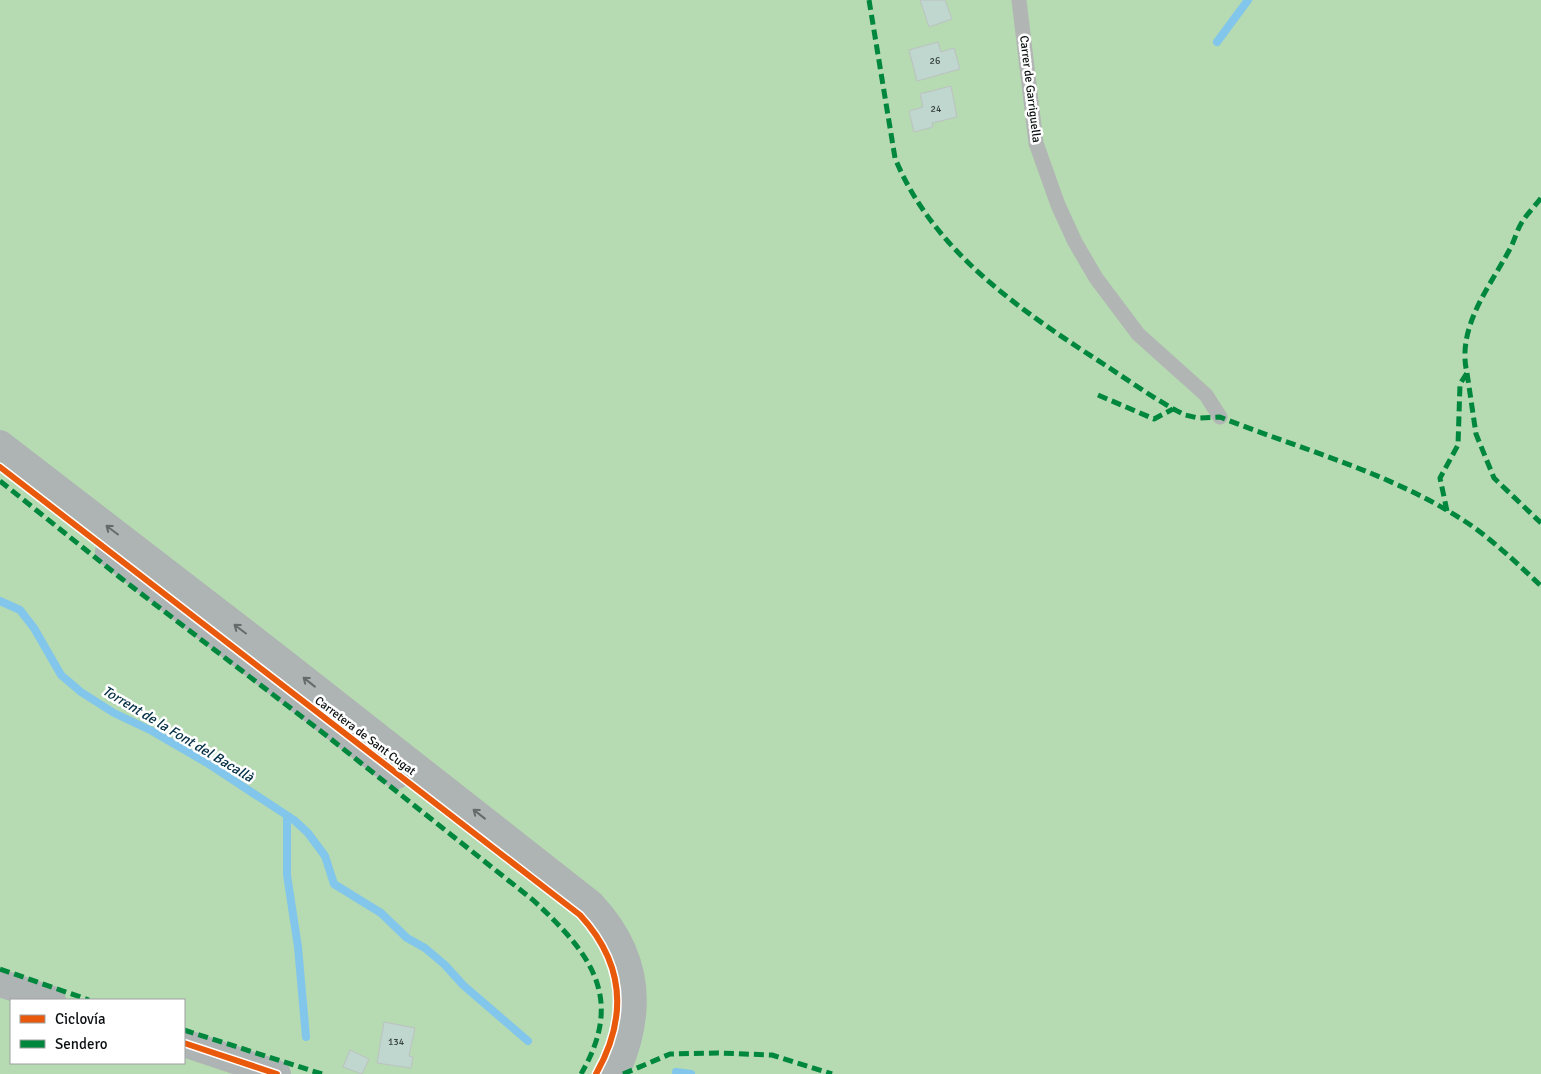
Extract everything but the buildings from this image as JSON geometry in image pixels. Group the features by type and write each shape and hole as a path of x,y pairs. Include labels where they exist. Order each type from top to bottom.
{"main road":[{"name":"Carretera de Sant Cugat","path":"0,444 287,664 591,904 605,919 619,940 633,984 632,1026 628,1042 615,1074"},
{"name":"Carretera de Sant Cugat","path":"0,467 580,915 592,928 608,953 616,982 615,1028 605,1057 596,1074"},
{"path":"0,983 49,999"},
{"path":"185,1043 277,1074"},
{"path":"185,1058 231,1074"}],"lane":[{"name":"Carrer de Garriguella","path":"1020,0 1036,143 1058,205 1075,242 1096,278 1138,334 1206,395 1220,417"}],"green space":[{"path":"0,0 1541,0 1541,1074 0,1074"}],"waterway":[{"path":"1217,42 1248,0"},
{"name":"Torrent de la Font del Bacallà","path":"0,601 20,610 34,628 61,675 81,692 114,713 152,731 207,763 294,820 308,833 325,856 334,884 381,913 407,938 425,948 445,965 463,985 528,1041"},
{"path":"287,816 287,875 298,947 306,1037"},
{"name":"Torrent de la Font del Bacallà","path":"676,1072 691,1074"}],"marked path":[{"path":"869,0 895,158 912,192 932,223 984,277 1043,324 1175,410 1198,418 1220,417 1349,465 1413,492 1472,526 1499,547 1541,586"},
{"path":"1447,511 1440,478 1458,445 1460,384 1467,373 1466,339 1477,307 1511,247 1520,225 1541,198"},
{"path":"1467,373 1476,434 1494,478 1541,523"},
{"path":"1098,395 1154,419 1173,409"},
{"path":"0,481 122,579 327,736 533,900 553,920 571,939 585,958 595,978 601,999 600,1022 594,1047 581,1074"},
{"path":"0,969 86,999"},
{"path":"185,1030 322,1074"},
{"path":"623,1074 670,1054 718,1053 772,1055 832,1074"}],"cycle path":[{"path":"0,467 580,915 606,952 617,992 617,1012 613,1032 596,1074"},
{"path":"185,1043 277,1074"}]}
